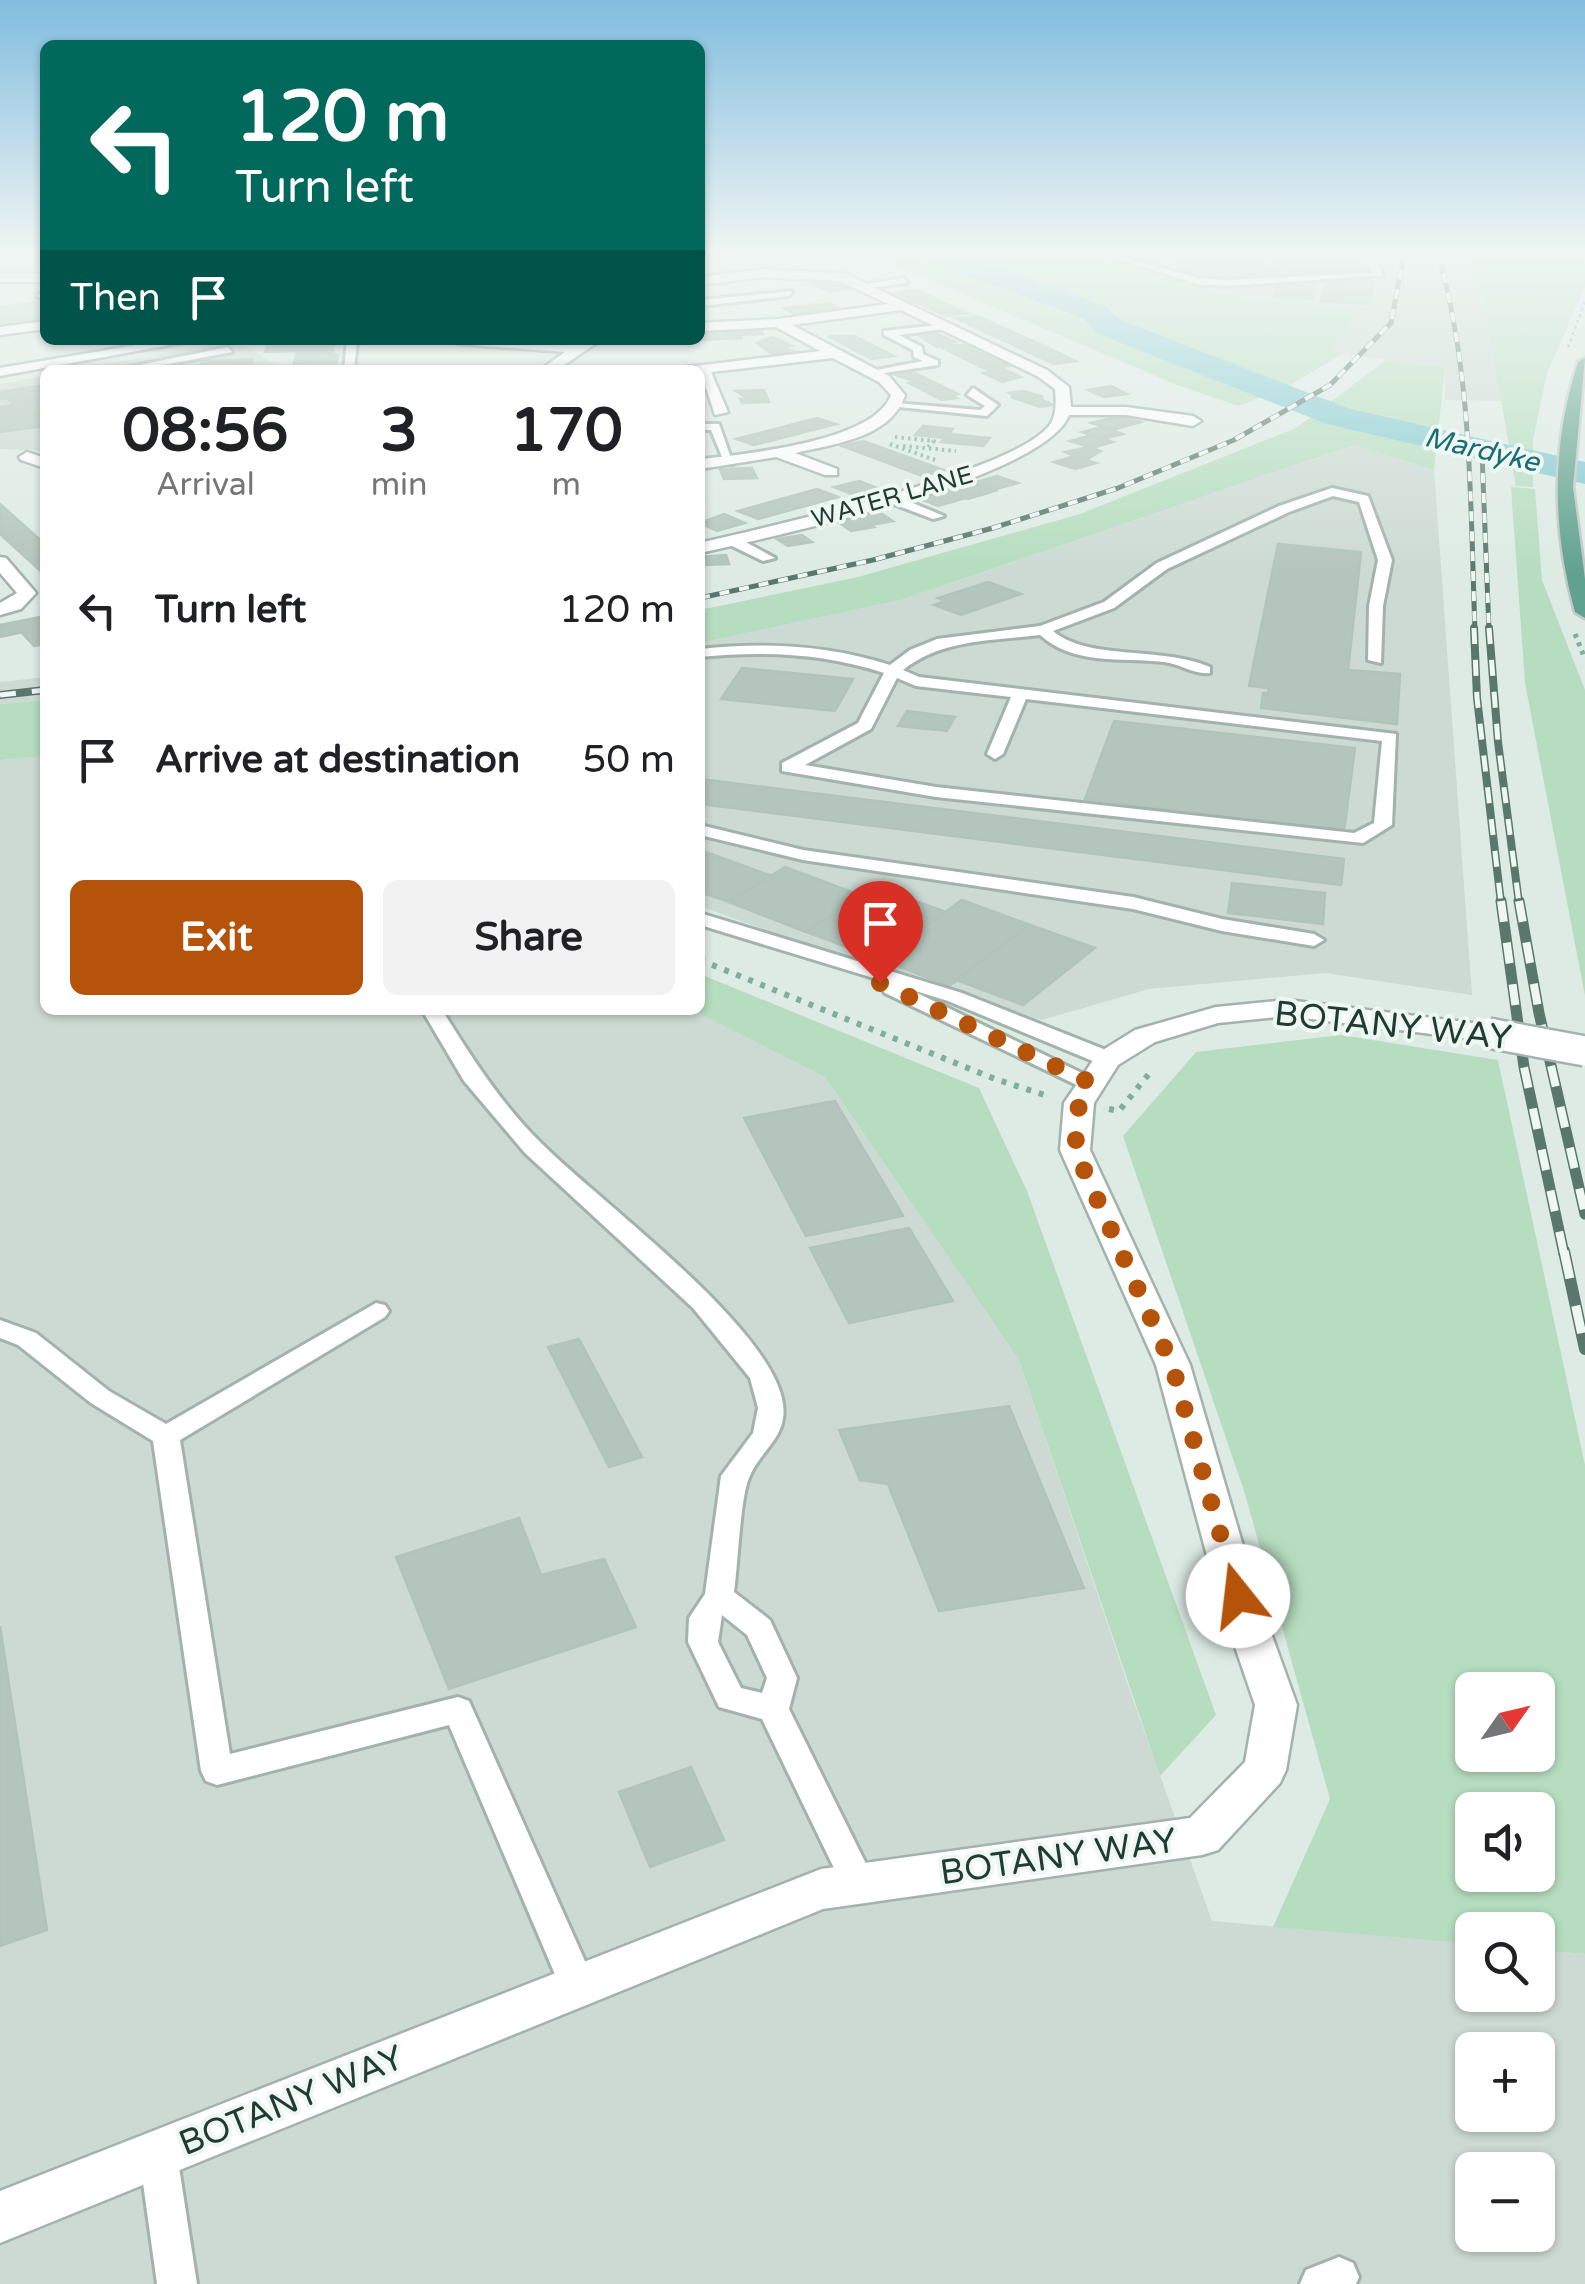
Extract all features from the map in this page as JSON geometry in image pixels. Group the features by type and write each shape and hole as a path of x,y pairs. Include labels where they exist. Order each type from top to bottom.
{"main road":[{"path":"1585,362 1562,488 1567,543 1585,612"}],"street":[{"path":"44,365 71,361"},
{"path":"705,369 774,361"},
{"path":"705,463 777,452 856,431 886,418 898,395 884,378 850,361"},
{"path":"1011,361 1062,387 1062,411 1126,410 1193,421"},
{"path":"1,372 40,366"},
{"path":"705,385 720,412"},
{"name":"WATER LANE","path":"705,547 1001,464 1054,431 1062,411"},
{"path":"1176,429 1211,413"},
{"path":"777,452 831,472"},
{"path":"28,457 40,461"},
{"path":"0,562 27,593 14,605 0,608"},
{"name":"BOTANY WAY","path":"0,2217 821,1889 1202,1836 1265,1770 1276,1705 1238,1596 1172,1365 1075,1150 1079,1103 1098,1071 1146,1036 1216,1015 1255,1010 1286,1008 1488,1033 1585,1051"}],"lane":[{"path":"146,365 173,361"},
{"path":"872,372 934,364 929,361"},
{"path":"895,406 983,414 992,404 973,395 973,391"},
{"path":"705,427 715,426 729,461"},
{"path":"705,652 759,646 868,660 894,670 916,682 1390,738 1384,825 1358,839 936,792 788,767 864,726 894,670 915,652 942,642 1043,630 1109,605 1162,566 1332,492 1364,499 1384,560 1376,606 1376,660"},
{"path":"887,497 938,516"},
{"path":"733,540 768,558"},
{"path":"1043,630 1059,647 1184,661 1204,670"},
{"path":"995,754 1020,695"},
{"path":"705,831 803,855 1133,904 1222,926 1314,940"},
{"path":"705,921 954,998 1098,1071"},
{"path":"854,969 932,1011 1098,1071"},
{"path":"435,1015 472,1076 534,1148 702,1302 763,1376 770,1408 766,1435 735,1476 719,1596 704,1618 702,1642 730,1698 772,1708"},
{"path":"166,1436 376,1311"},
{"path":"0,1328 28,1339 100,1397 166,1436"},
{"path":"166,1436 217,1770 458,1710 578,1986"},
{"path":"719,1596 760,1628 782,1678 772,1708 858,1882"},
{"path":"158,2154 176,2284"}],"path":[{"path":"856,431 970,474"},
{"path":"705,962 1036,1094"},
{"path":"1119,1111 1130,1094 1165,1060"}],"shaded area":[{"path":"127,361 269,361 275,365 103,365"},
{"path":"1391,361 1495,361 1503,401 1445,400 1445,368"},
{"path":"40,377 40,451 0,449 0,384"},
{"path":"1356,445 1434,470 1472,995 1325,973 1149,989 1042,1020 898,979 705,908 705,642 901,600"},
{"path":"40,678 40,700 0,704 0,682"},
{"path":"40,756 40,1015 702,1015 825,1077 1019,1360 1212,1921 1455,1942 1455,2012 1555,2012 1555,1951 1585,1954 1585,2284 0,2284 0,760"}],"green space":[{"path":"1119,361 1331,361 1292,384 1239,406"},
{"path":"1385,361 1445,368 1434,470 1355,445 901,600 705,642 705,609 858,577 1080,514 1296,428"},
{"path":"1494,361 1552,361 1533,440 1533,487 1516,486"},
{"path":"1511,487 1535,489 1542,580 1585,690 1585,996 1525,683"},
{"path":"40,700 40,756 0,760 0,704"},
{"path":"705,976 979,1088 1027,1191 1216,1715 1160,1776 1019,1360 825,1077 702,1015 705,1015"},
{"path":"1341,1035 1498,1060 1585,1465 1585,1954 1555,1951 1555,1912 1455,1912 1455,1943 1273,1927 1330,1799 1245,1494 1123,1136 1196,1052"}],"building":[{"path":"203,361 252,361 250,365 200,365"},
{"path":"295,361 337,361 336,365 294,365"},
{"path":"968,361 997,361 1008,366 985,369"},
{"path":"999,368 1021,377 1002,382 983,373"},
{"path":"903,371 958,394 951,396 956,398 942,400 909,383 915,382 891,373"},
{"path":"40,386 40,399 21,402 40,401 40,427 0,432 0,407 13,405 7,398 0,399 0,392"},
{"path":"1111,386 1127,394 1104,397 1088,390"},
{"path":"764,390 769,402 742,403 740,399 748,399 736,391"},
{"path":"1023,391 1043,397 1038,398 1053,405 1040,407 1011,397 1018,396 1010,393"},
{"path":"1119,416 1141,422 1112,430 1091,423"},
{"path":"817,418 836,424 754,445 736,439"},
{"path":"923,426 953,429 945,438 915,435"},
{"path":"1101,427 1123,434 1104,439 1082,432"},
{"path":"949,434 990,438 983,446 941,442"},
{"path":"1092,435 1113,442 1092,448 1070,441"},
{"path":"863,441 944,470 922,476 842,446"},
{"path":"1089,447 1101,451 1086,460 1096,463 1075,469 1054,462 1075,456 1065,452"},
{"path":"752,468 757,478 724,479 720,469"},
{"path":"997,476 1018,483 993,490 972,483"},
{"path":"859,481 880,489 856,496 834,487"},
{"path":"974,484 995,491 968,499 948,491"},
{"path":"817,489 838,497 758,519 738,511"},
{"path":"945,490 966,498 938,506 918,498"},
{"path":"0,504 40,540 40,570 0,534"},
{"path":"879,512 893,521 871,525 857,516"},
{"path":"724,514 745,523 717,531 705,525 705,521"},
{"path":"860,517 874,527 851,531 837,521"},
{"path":"802,535 812,542 788,546 777,539"},
{"path":"1278,544 1361,552 1348,670 1400,674 1397,724 1261,708 1263,693 1268,693 1269,688 1249,686"},
{"path":"726,555 729,564 705,565 705,557"},
{"path":"988,582 1021,594 961,615 934,605 946,601 938,598"},
{"path":"40,617 40,645 34,646 23,634 28,631 0,637 0,625"},
{"path":"742,668 853,679 835,711 721,699"},
{"path":"907,711 955,717 947,731 898,726"},
{"path":"1114,721 1355,748 1344,832 1085,799"},
{"path":"705,780 1344,859 1341,885 705,805"},
{"path":"705,852 772,876 729,902 705,894"},
{"path":"785,867 860,895 806,932 729,902"},
{"path":"1232,883 1325,893 1323,924 1228,913"},
{"path":"874,886 946,912 879,959 806,932"},
{"path":"962,900 1030,925 949,986 879,959"},
{"path":"1030,925 1095,948 1023,1005 956,980"},
{"path":"835,1101 903,1216 806,1236 744,1118"},
{"path":"909,1228 953,1301 849,1323 810,1248"},
{"path":"579,1339 642,1457 609,1467 548,1347"},
{"path":"1009,1406 1084,1588 939,1611 888,1484 860,1480 839,1430"},
{"path":"519,1518 541,1575 604,1559 636,1627 449,1689 396,1557"},
{"path":"0,1626 47,1930 0,1946"},
{"path":"691,1767 724,1840 650,1867 619,1792"}],"waterway":[{"name":"Mardyke","path":"1195,361 1339,417 1585,473"}],"railway":[{"path":"705,597 873,560 993,528 1118,488 1234,440 1330,385 1354,361"},
{"path":"1460,361 1470,488 1475,631"},
{"path":"1482,453 1489,631"},
{"path":"1474,628 1477,698 1501,903"},
{"path":"1489,628 1498,742 1519,903"},
{"path":"0,695 40,691"},
{"path":"1501,901 1524,1067 1564,1254"},
{"path":"1519,901 1539,1013 1585,1214"},
{"path":"1564,1251 1585,1349"}],"route":[{"path":"880,983 932,1011 1089,1082 1079,1103 1075,1150 1172,1365 1238,1596"}]}
